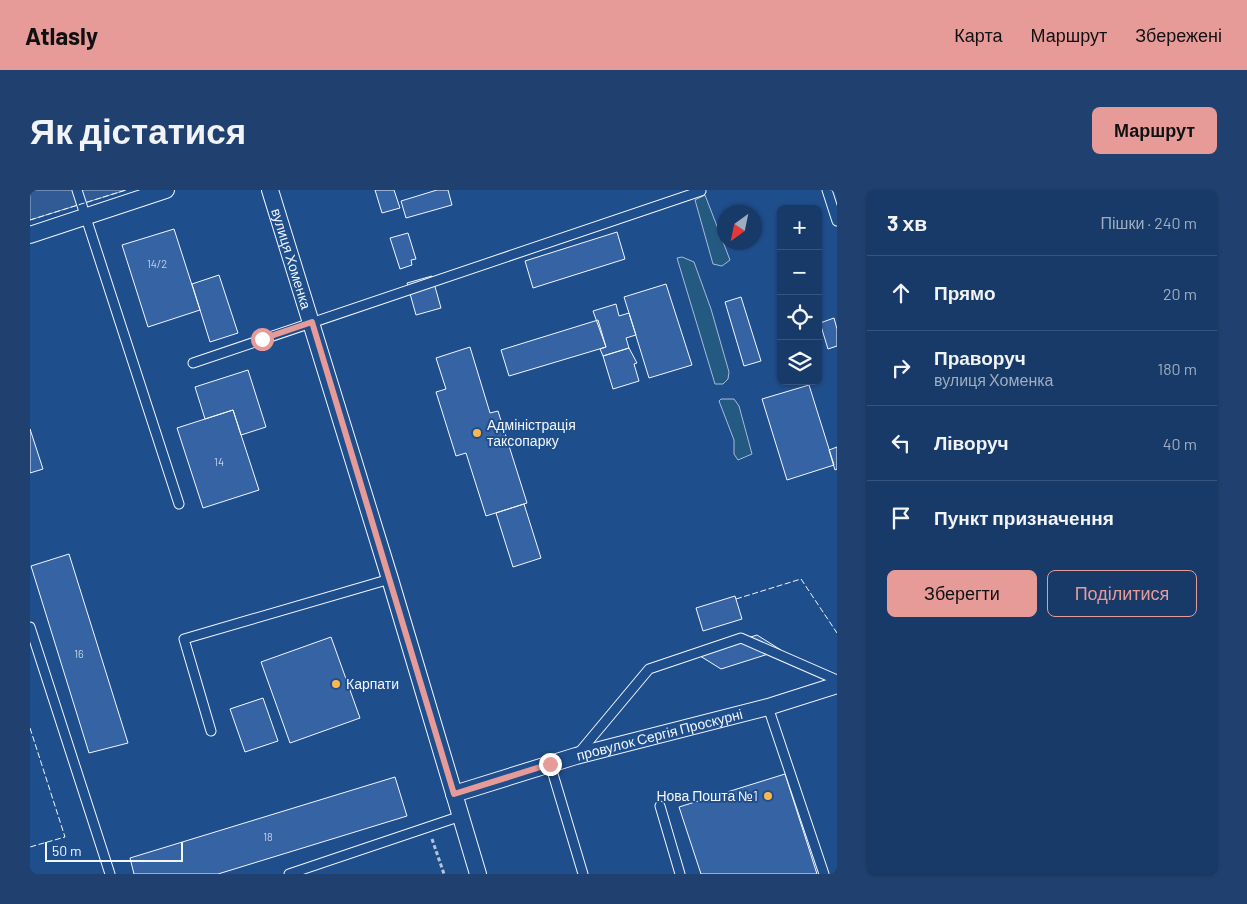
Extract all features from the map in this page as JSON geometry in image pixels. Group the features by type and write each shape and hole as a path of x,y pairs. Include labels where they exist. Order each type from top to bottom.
{"street":[{"path":"30,235 166,190"},
{"name":"вулиця Хоменка","path":"270,190 312,322 478,874"},
{"name":"провулок Сергія Проскурні","path":"454,794 576,756 768,707 837,685"}],"lane":[{"path":"77,190 179,504"},
{"path":"827,190 837,221"},
{"path":"193,363 701,191"},
{"path":"211,731 184,639 390,579"},
{"path":"30,627 110,874"},
{"path":"576,756 649,669 740,638 837,680"},
{"path":"768,707 824,874"},
{"path":"550,764 583,874"},
{"path":"660,806 680,874"},
{"path":"289,874 461,816"}],"path":[{"path":"428,827 444,874"}],"shaded area":[{"path":"30,190 126,190 30,220"},
{"path":"705,195 717,226 717,250 726,250 730,260 722,266 713,264 695,200"},
{"path":"682,257 694,262 711,309 729,372 728,379 723,384 715,384 677,258"},
{"path":"721,399 734,399 739,406 752,454 738,460 734,454 734,440 719,401"}],"building":[{"path":"375,190 394,190 400,208 382,213"},
{"path":"437,190 448,190 452,205 406,218 401,201"},
{"path":"174,229 200,310 148,327 122,245"},
{"path":"617,232 625,259 533,288 525,261"},
{"path":"408,233 416,259 411,260 412,265 400,269 390,238"},
{"path":"219,275 238,333 210,342 192,284"},
{"path":"432,276 441,308 416,315 407,283"},
{"path":"666,284 692,365 649,378 624,297"},
{"path":"741,297 761,361 744,366 725,302"},
{"path":"616,304 619,316 629,313 636,335 626,338 629,348 603,356 600,349 606,347 593,311"},
{"path":"834,318 837,329 837,346 828,349 822,330 822,322"},
{"path":"598,320 606,347 509,376 501,350"},
{"name":"Адміністрація таксопарку","path":"470,347 490,413 498,411 527,503 486,516 466,453 456,456 436,392 446,389 436,358"},
{"path":"629,348 637,363 634,364 639,381 613,389 603,356"},
{"path":"248,370 266,427 241,435 233,410 205,419 195,387"},
{"path":"809,385 834,465 787,480 762,399"},
{"path":"233,410 259,490 203,508 177,428"},
{"path":"30,429 43,469 30,473"},
{"path":"837,447 837,469 835,470 829,450"},
{"path":"524,504 541,558 513,567 496,513"},
{"path":"69,554 128,743 89,753 31,566"},
{"path":"735,596 742,619 703,631 696,608"},
{"path":"757,635 781,650 721,669 697,654"},
{"path":"331,637 360,718 290,743 261,662"},
{"path":"263,698 278,741 245,752 230,709"},
{"path":"785,774 817,874 701,874 679,807"},
{"path":"395,777 407,816 218,874 134,874 130,858"}],"fence":[{"path":"30,220 126,190"},
{"path":"736,599 801,579 837,633"},
{"path":"30,728 65,837 30,847"}],"place":[{"name":"Адміністрація таксопарку","path":"477,433"},
{"name":"Карпати","path":"336,684"},
{"name":"Нова Пошта №1","path":"768,796"}],"route":[{"path":"262,339 312,322 454,794 550,764"}]}
